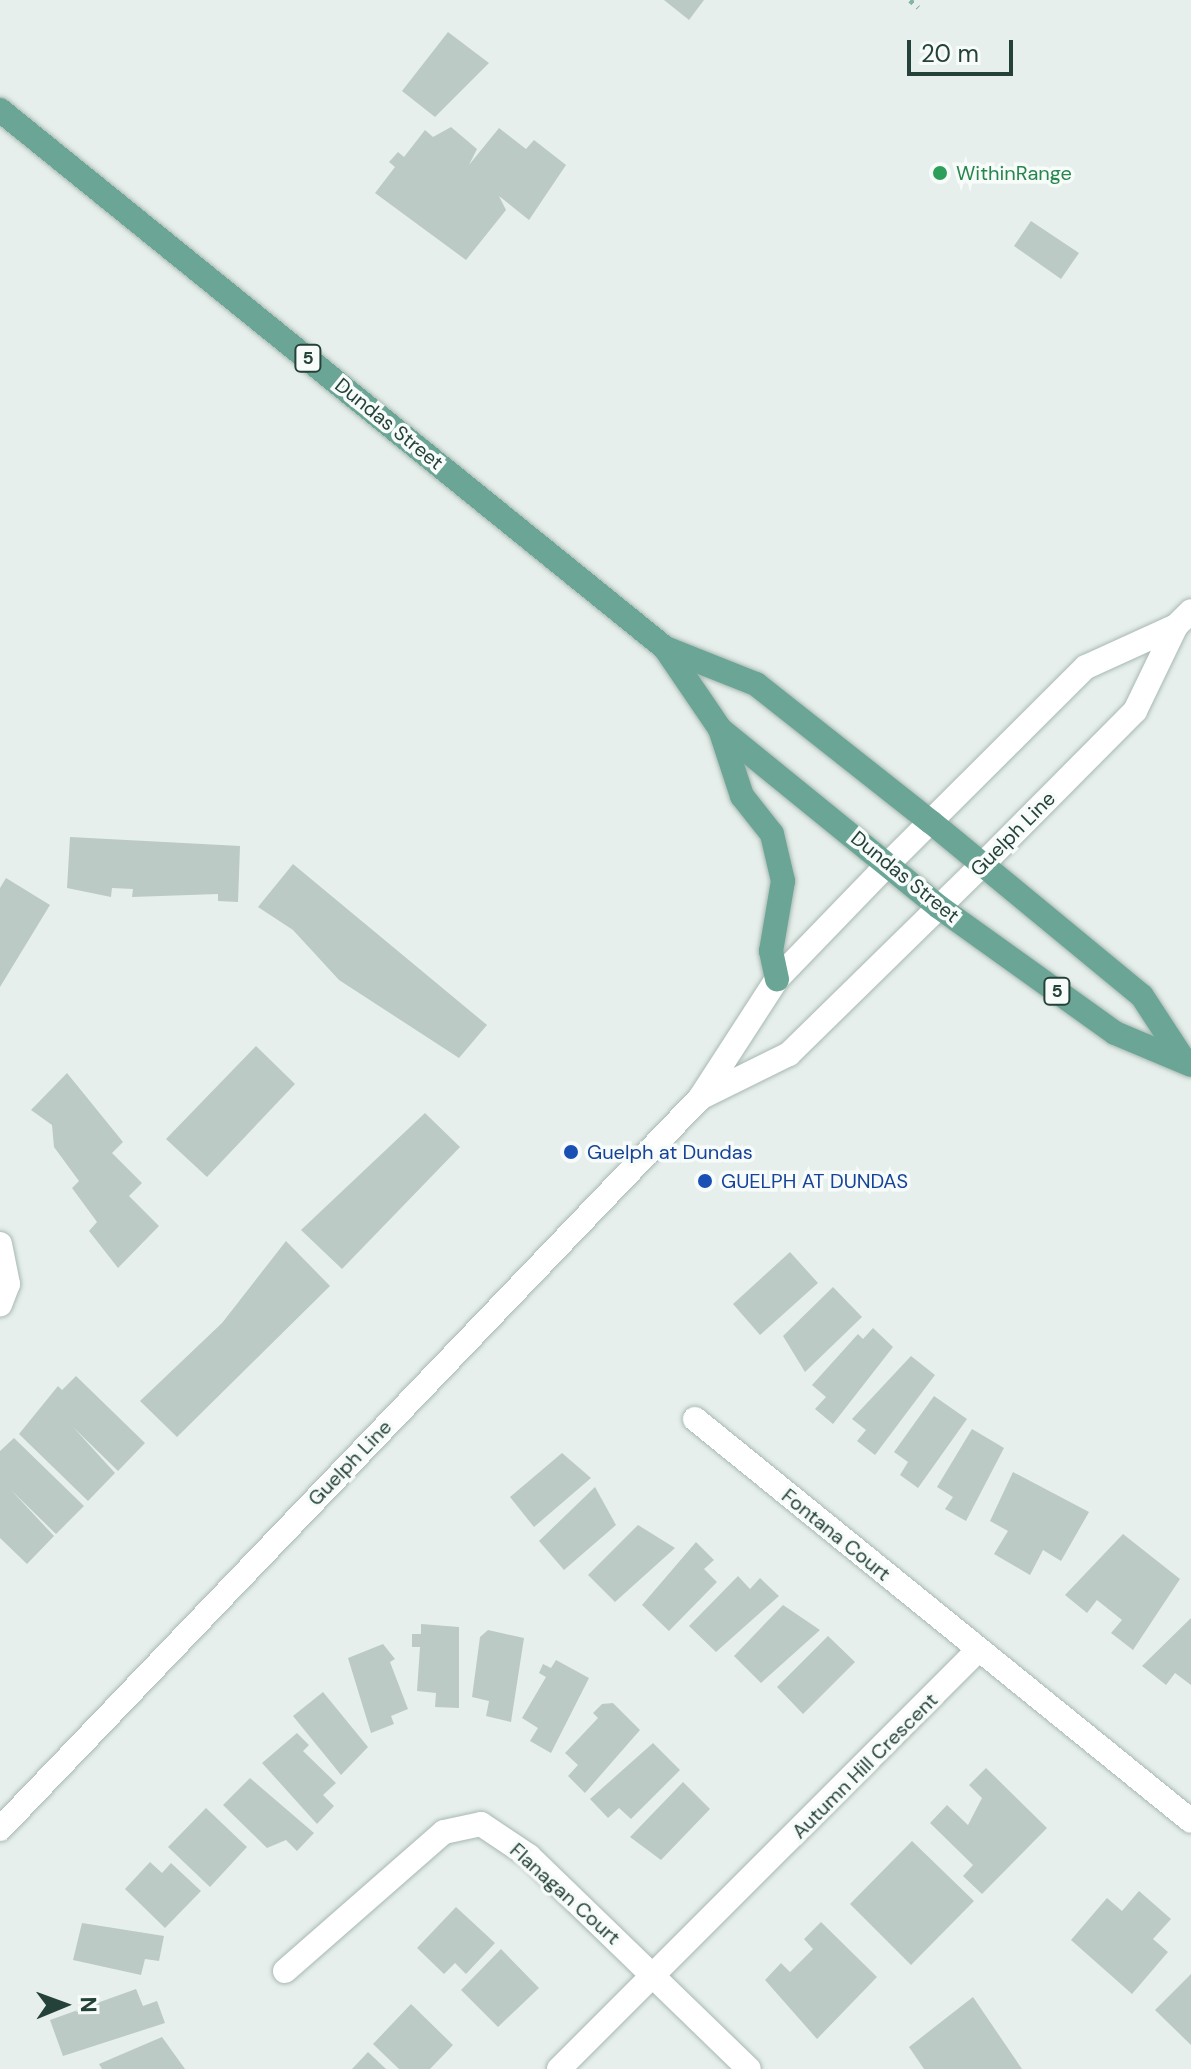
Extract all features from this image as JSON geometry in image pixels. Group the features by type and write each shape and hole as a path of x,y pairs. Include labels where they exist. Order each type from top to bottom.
{"main road":[{"name":"Dundas Street","path":"0,110 665,648 720,729 939,907 1115,1033 1187,1062"},
{"name":"Guelph Line","path":"0,1829 700,1098 777,979 888,864 1086,667 1184,618"},
{"name":"Guelph Line","path":"700,1098 789,1054 982,865 1135,711 1184,618"},
{"name":"Dundas Street","path":"665,648 756,684 931,822 1142,996 1187,1062"},
{"path":"720,729 742,796 772,834 783,881 771,951 777,979"},
{"path":"0,1244 8,1284 0,1305"},
{"name":"Fontana Court","path":"695,1419 975,1653"},
{"path":"975,1653 1191,1821"},
{"name":"Autumn Hill Crescent","path":"559,2069 975,1653"},
{"name":"Flanagan Court","path":"285,1971 444,1832 481,1824 529,1856 749,2069"}],"path":[{"path":"910,0 918,7"}],"building":[{"path":"664,0 704,0 689,20"},
{"path":"448,32 489,63 435,117 402,91"},
{"path":"451,127 477,149 469,165 499,128 526,149 534,140 566,165 529,220 499,196 506,210 466,260 375,193 395,167 389,162 398,152 404,157 425,130 433,137"},
{"path":"1031,221 1079,253 1061,279 1014,246"},
{"path":"70,837 240,846 238,902 218,901 218,894 132,897 133,889 112,888 111,897 67,888"},
{"path":"293,864 487,1025 459,1058 339,980 293,930 258,907"},
{"path":"6,878 50,905 0,987 0,888"},
{"path":"256,1046 295,1084 207,1177 166,1139"},
{"path":"67,1073 123,1142 112,1153 142,1183 129,1196 159,1226 118,1268 89,1231 97,1222 72,1188 79,1181 54,1147 52,1125 31,1110"},
{"path":"425,1113 460,1147 342,1269 301,1230"},
{"path":"286,1241 330,1286 177,1437 140,1401 222,1323"},
{"path":"790,1252 818,1283 760,1335 733,1304"},
{"path":"833,1287 862,1317 805,1372 783,1336"},
{"path":"873,1328 893,1347 833,1424 815,1409 826,1397 812,1385 858,1334 863,1339"},
{"path":"911,1356 935,1375 875,1455 857,1441 866,1430 852,1419"},
{"path":"76,1376 145,1443 118,1471 73,1427 115,1473 88,1501 19,1434 58,1386 62,1390"},
{"path":"934,1396 967,1419 918,1488 900,1475 908,1462 894,1452"},
{"path":"972,1429 1004,1448 966,1521 945,1509 953,1497 937,1487"},
{"path":"14,1438 84,1506 56,1534 11,1490 54,1536 27,1564 0,1538 0,1451"},
{"path":"562,1453 591,1478 534,1527 510,1497"},
{"path":"1013,1472 1089,1512 1061,1561 1043,1550 1030,1575 994,1554 1008,1531 990,1521"},
{"path":"595,1487 616,1525 564,1570 539,1541"},
{"path":"638,1525 675,1548 615,1602 588,1575"},
{"path":"1123,1534 1180,1579 1133,1650 1111,1633 1122,1620 1097,1600 1087,1613 1065,1595"},
{"path":"696,1542 714,1560 704,1569 717,1582 669,1631 642,1605"},
{"path":"738,1576 750,1589 760,1578 779,1596 716,1652 689,1626"},
{"path":"783,1605 820,1630 761,1683 734,1656"},
{"path":"1191,1618 1191,1685 1175,1673 1166,1685 1142,1666"},
{"path":"421,1624 459,1627 459,1708 435,1707 436,1693 417,1691 420,1647 412,1647 412,1634 421,1634"},
{"path":"488,1630 524,1638 511,1722 486,1716 489,1701 472,1697 480,1637"},
{"path":"828,1636 855,1662 803,1714 777,1687"},
{"path":"383,1644 395,1659 390,1662 408,1709 391,1716 394,1724 371,1733 348,1658"},
{"path":"556,1660 589,1678 551,1753 530,1741 538,1728 522,1718 546,1677 539,1673 543,1664 551,1668"},
{"path":"323,1692 368,1747 341,1775 293,1716"},
{"path":"613,1703 640,1730 585,1793 568,1776 578,1765 565,1753 598,1718 593,1713 602,1704"},
{"path":"297,1733 309,1745 303,1751 336,1783 323,1795 334,1806 317,1824 262,1763"},
{"path":"653,1743 680,1770 631,1819 619,1808 608,1818 590,1799"},
{"path":"986,1768 1047,1828 982,1894 963,1876 973,1865 930,1823 947,1805 968,1825 982,1798 969,1785"},
{"path":"250,1778 314,1833 297,1851 286,1840 267,1848 223,1805"},
{"path":"683,1782 710,1809 661,1860 630,1837"},
{"path":"206,1808 247,1847 210,1887 168,1847"},
{"path":"912,1841 974,1901 911,1965 850,1904"},
{"path":"150,1862 162,1873 171,1863 201,1891 165,1928 125,1889"},
{"path":"1139,1891 1171,1919 1153,1939 1168,1952 1132,1994 1071,1940 1107,1898 1122,1911"},
{"path":"456,1907 495,1943 466,1974 455,1963 444,1974 417,1948"},
{"path":"821,1922 877,1977 817,2039 765,1980 781,1963 790,1972 813,1949 804,1939"},
{"path":"82,1923 164,1936 159,1961 145,1959 141,1975 73,1960"},
{"path":"501,1949 539,1988 498,2027 461,1990"},
{"path":"1191,1974 1191,2045 1155,2010"},
{"path":"136,1989 143,2006 157,2001 165,2023 63,2056 50,2020"},
{"path":"973,1997 1022,2069 924,2069 909,2047"},
{"path":"411,2004 453,2045 430,2069 399,2069 373,2044"},
{"path":"162,2037 185,2069 102,2069 99,2064"},
{"path":"368,2052 386,2069 352,2069"}],"place":[{"name":"WithinRange","path":"940,173"},
{"name":"Guelph at Dundas","path":"571,1152"},
{"name":"GUELPH AT DUNDAS","path":"705,1181"}]}
